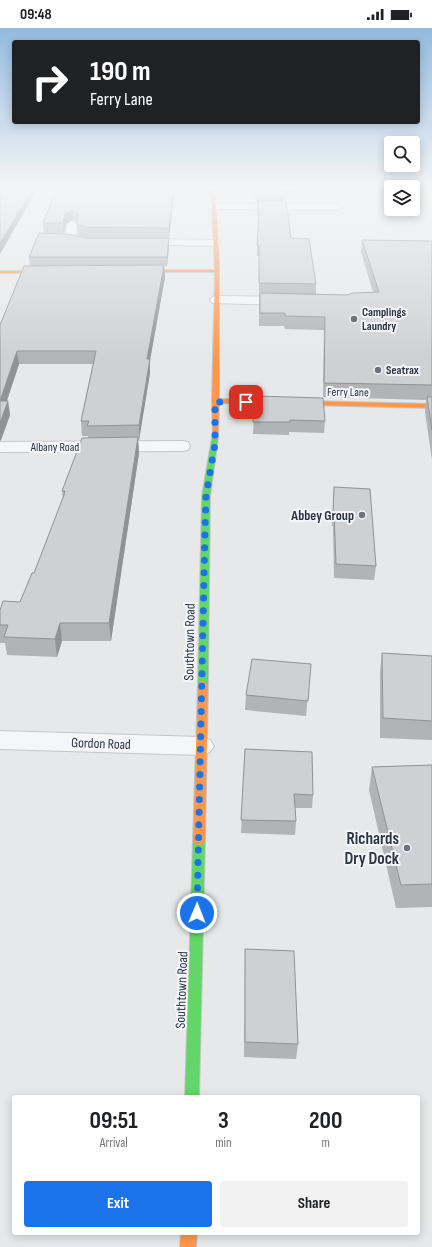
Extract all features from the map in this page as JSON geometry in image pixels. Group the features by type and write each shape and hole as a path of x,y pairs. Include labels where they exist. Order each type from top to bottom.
{"street":[{"name":"Southtown Road","path":"192,1095 206,496 215,444 217,337 217,256 215,246"},
{"path":"121,271 217,271"},
{"path":"0,272 57,272"},
{"path":"216,300 299,301"},
{"name":"Ferry Lane","path":"215,402 432,406"},
{"name":"Albany Road","path":"0,447 182,446"},
{"name":"Gordon Road","path":"0,740 201,746"},
{"path":"188,1247 189,1235"}],"building":[{"path":"34,246 168,246 167,257 29,257"},
{"path":"259,246 310,246 316,284 259,283"},
{"path":"364,246 432,246 432,385 324,383 325,317 285,316 285,313 260,313 260,293 347,295 353,293 379,292"},
{"path":"164,265 147,359 150,359 139,425 87,426 89,421 81,421 96,351 17,351 0,401 0,325 24,266"},
{"path":"255,396 323,398 325,421 290,420 290,422 253,422"},
{"path":"427,397 432,397 432,430"},
{"path":"0,401 8,401 0,423"},
{"path":"138,437 109,623 60,623 55,639 4,637 8,625 0,625 0,610 3,601 20,602 32,573 34,573 64,495 65,491 62,491 82,438"},
{"path":"334,487 370,489 376,566 336,564 333,512"},
{"path":"382,653 432,656 432,721 383,718"},
{"path":"252,659 311,664 308,701 246,695"},
{"path":"245,749 312,752 313,795 294,794 296,821 241,820"},
{"name":"Richards Dry Dock","path":"432,765 432,884 401,885 372,767"},
{"path":"245,949 294,951 298,1044 245,1042"}],"traffic: fast":[{"path":"203,684 206,496 215,438"},
{"path":"192,1095 199,841"}],"traffic: slow":[{"path":"215,438 216,246"},
{"path":"134,271 217,271"},
{"path":"0,272 51,272"},
{"path":"215,401 432,406"},
{"path":"199,841 203,684"},
{"path":"188,1247 189,1235"}],"place":[{"name":"Camplings Laundry","path":"354,319"},
{"name":"Seatrax","path":"378,370"},
{"name":"Abbey Group","path":"362,515"},
{"name":"Richards Dry Dock","path":"407,848"}],"route":[{"path":"197,913 202,737 206,496 215,444 215,402 246,402"}]}
